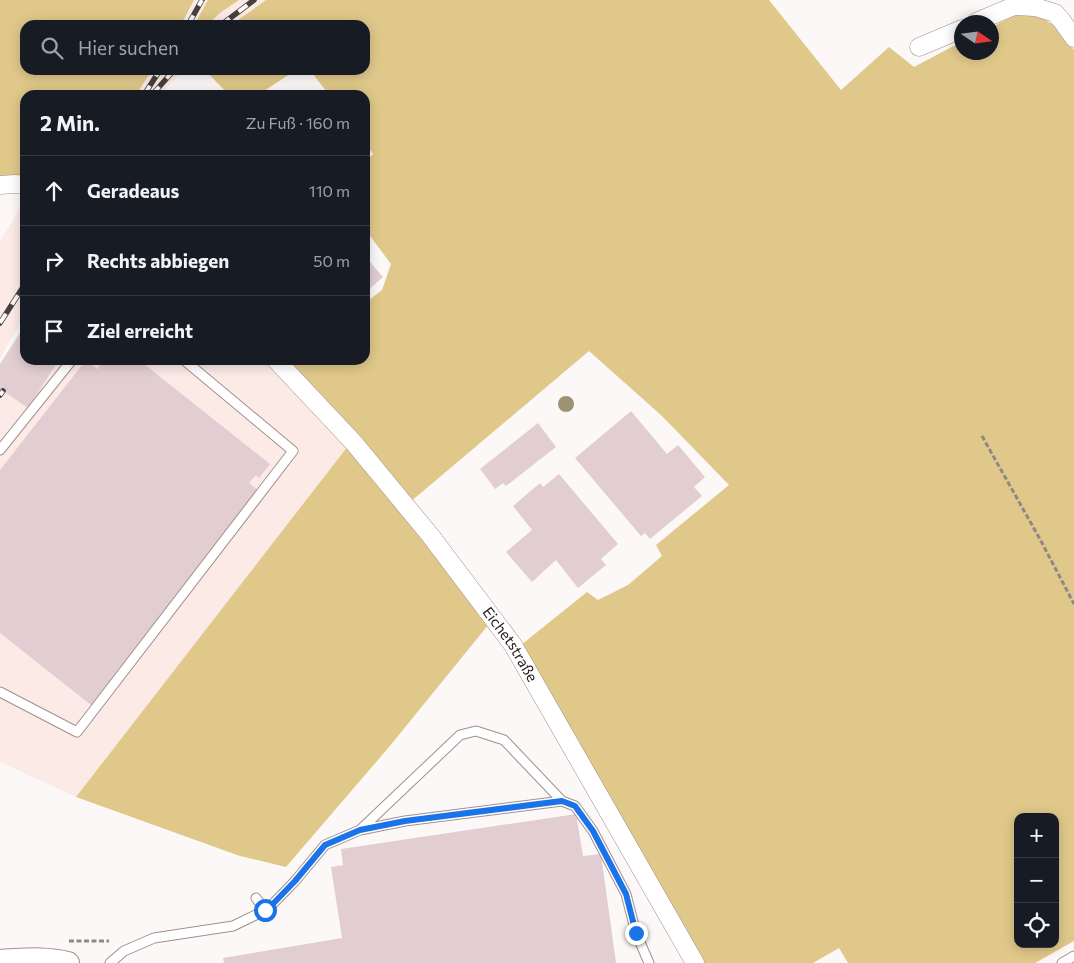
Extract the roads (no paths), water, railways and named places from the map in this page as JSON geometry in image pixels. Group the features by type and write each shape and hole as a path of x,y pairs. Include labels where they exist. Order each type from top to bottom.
{"street":[{"path":"993,15 1014,6 1032,4 1055,13 1074,38"},
{"path":"919,48 954,33"},
{"path":"0,185 20,184"},
{"name":"Eichetstraße","path":"281,365 354,443 430,536 513,645 695,963"},
{"path":"0,961 46,960 68,963"}],"lane":[{"path":"0,450 68,365"},
{"path":"0,692 78,732 293,451 190,365"},
{"path":"360,830 460,735 476,731 504,740 562,801 575,806 593,831 626,894 636,933 649,963"},
{"path":"110,963 124,951 154,938 233,926 268,909 295,881 325,845 360,830 405,821 562,801"},
{"path":"256,898 265,910"},
{"path":"1062,963 1074,956"}],"railway":[{"path":"191,20 202,0"},
{"path":"228,20 254,0"},
{"path":"147,90 157,75"},
{"path":"156,90 170,75"},
{"path":"0,323 20,292"},
{"path":"0,395 3,391"}]}
